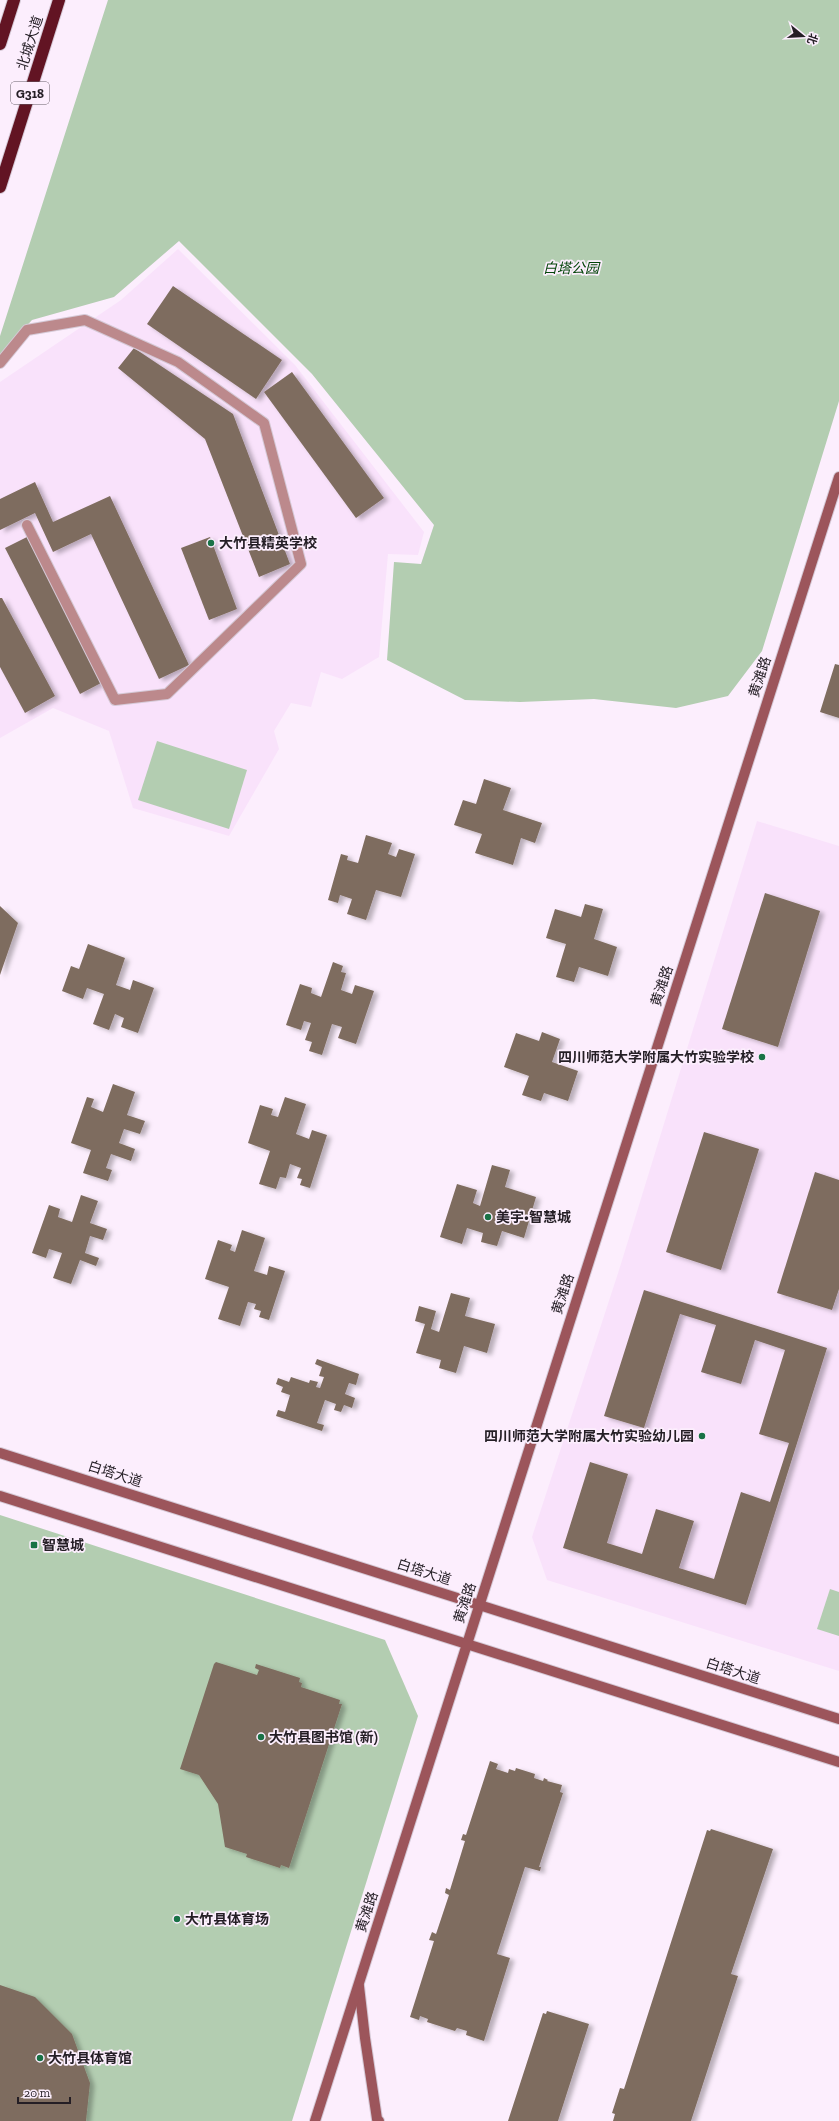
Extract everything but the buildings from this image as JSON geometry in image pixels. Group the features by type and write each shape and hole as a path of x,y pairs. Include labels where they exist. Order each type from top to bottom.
{"highway":[{"name":"北城大道","path":"0,44 14,0"},
{"name":"北城大道","path":"0,187 59,0"}],"main road":[{"name":"黄滩路","path":"314,2121 839,476"},
{"name":"白塔大道","path":"0,1453 839,1719"},
{"path":"0,1496 839,1762"},
{"path":"359,1982 370,2077 377,2119 379,2121"}],"street":[{"path":"0,363 27,330 85,320 178,362 264,423 301,564 167,694 115,700 27,524"}],"shaded area":[{"name":"大竹县精英学校","path":"178,249 295,365 424,532 418,555 388,554 379,657 342,679 321,672 311,707 291,703 274,731 279,749 229,836 133,808 109,731 53,708 0,738 0,382 121,300"},
{"path":"757,821 839,846 839,1671 547,1580 532,1537 620,1267"}],"green space":[{"name":"白塔公园","path":"108,0 839,0 839,401 762,651 728,696 676,708 594,699 520,702 465,700 387,660 394,562 421,564 434,525 312,374 179,241 114,297 32,320 0,355 0,336"},
{"path":"157,741 247,770 229,829 138,800"},
{"name":"大竹县体育场","path":"0,1515 385,1640 418,1716 292,2121 0,2121"},
{"path":"830,1589 839,1592 839,1636 817,1629"}],"place":[{"name":"大竹县精英学校","path":"211,543"},
{"name":"四川师范大学附属大竹实验学校","path":"762,1057"},
{"name":"美宇•智慧城","path":"488,1217"},
{"name":"四川师范大学附属大竹实验幼儿园","path":"702,1436"},
{"name":"智慧城","path":"34,1545"},
{"name":"大竹县图书馆 (新)","path":"261,1737"},
{"name":"大竹县体育场","path":"177,1919"},
{"name":"大竹县体育馆","path":"40,2058"}]}
